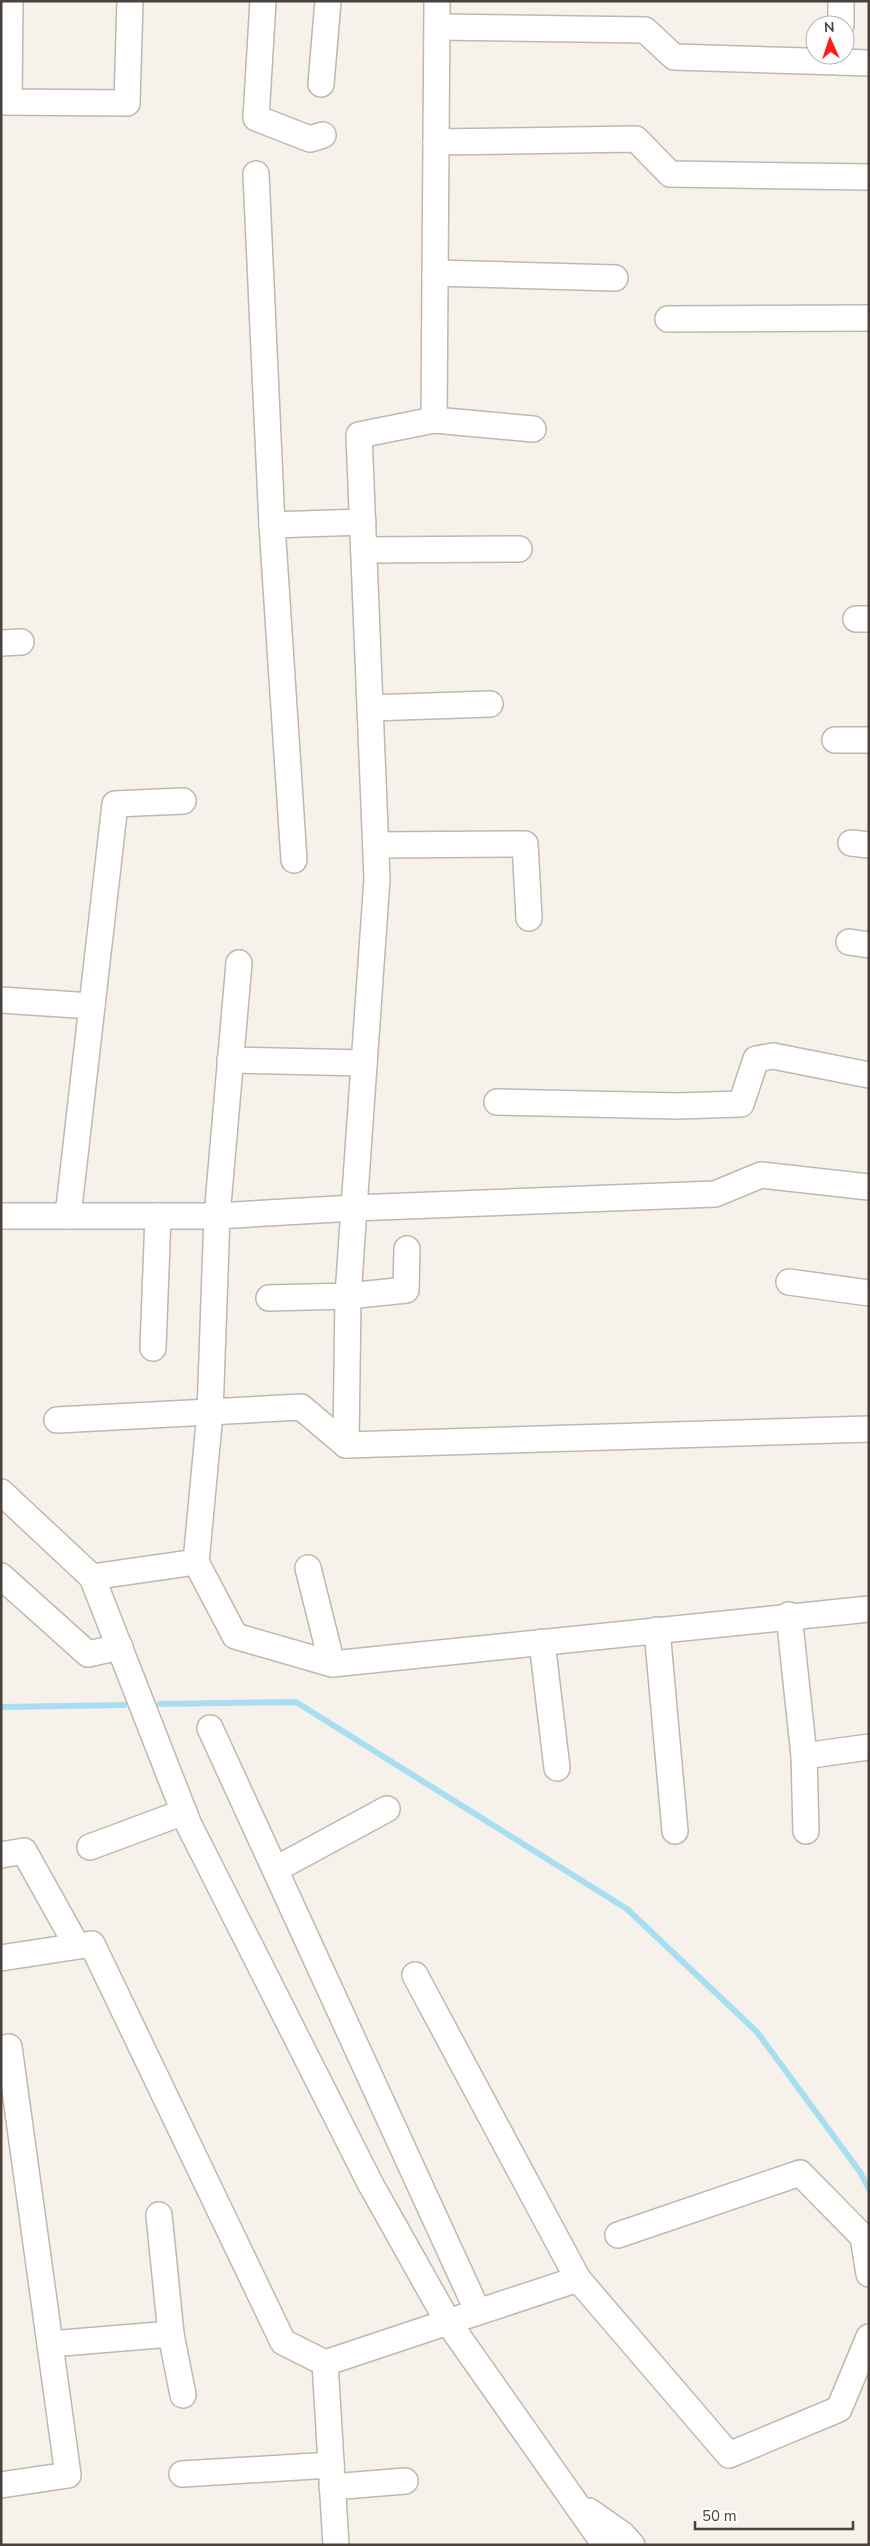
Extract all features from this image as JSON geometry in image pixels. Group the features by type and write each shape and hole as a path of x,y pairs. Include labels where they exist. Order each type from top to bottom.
{"street":[{"path":"10,1 5,102 127,103 130,1"},
{"path":"263,1 256,118 310,139 323,135"},
{"path":"321,84 328,1"},
{"path":"434,420 437,1"},
{"path":"841,1 841,15"},
{"path":"437,27 645,30 674,57 805,59"},
{"path":"855,61 869,63"},
{"path":"436,142 636,139 670,174 869,177"},
{"path":"256,174 272,525 294,860"},
{"path":"435,273 615,278"},
{"path":"668,319 869,318"},
{"path":"346,1445 348,1296 377,879 359,436 434,420 533,429"},
{"path":"272,525 362,522"},
{"path":"364,550 519,549"},
{"path":"370,708 490,704"},
{"path":"835,740 869,740"},
{"path":"68,1216 115,804 183,801"},
{"path":"376,845 525,844 529,918"},
{"path":"239,963 217,1216 210,1413 196,1562 236,1636 332,1664 789,1615 869,1609"},
{"path":"1,1000 92,1006"},
{"path":"497,1102 677,1106 741,1104 756,1059 773,1056 869,1075"},
{"path":"230,1060 364,1063"},
{"path":"1,1216 217,1216 354,1208 715,1194 761,1175 869,1187"},
{"path":"153,1348 158,1216"},
{"path":"269,1298 348,1296 406,1290 407,1249"},
{"path":"788,1282 869,1293"},
{"path":"57,1420 301,1407 346,1445 869,1429"},
{"path":"1,1492 92,1576 184,1812 370,2183 448,2322 605,2545"},
{"path":"92,1576 196,1562"},
{"path":"308,1568 332,1664"},
{"path":"1,1576 88,1654 120,1647"},
{"path":"789,1615 804,1756 806,1831"},
{"path":"657,1630 675,1831"},
{"path":"542,1642 556,1768"},
{"path":"210,1728 478,2312"},
{"path":"804,1756 869,1747"},
{"path":"276,1869 387,1809"},
{"path":"90,1847 184,1812"},
{"path":"1,1855 24,1851 77,1946"},
{"path":"1,1958 92,1944 283,2342 325,2363 578,2279"},
{"path":"415,1975 578,2279 729,2455 839,2409 869,2337"},
{"path":"1,2048 10,2046 68,2476 1,2485"},
{"path":"618,2235 800,2173 863,2237 869,2274"},
{"path":"159,2215 172,2334 183,2395"},
{"path":"50,2344 172,2334"},
{"path":"325,2363 336,2545"},
{"path":"182,2474 332,2476 405,2481"},
{"path":"574,2501 623,2535 632,2545"}],"waterway":[{"path":"160,1704 296,1702 627,1909 757,2032 860,2172 869,2189"},
{"path":"1,1707 124,1705"}]}
